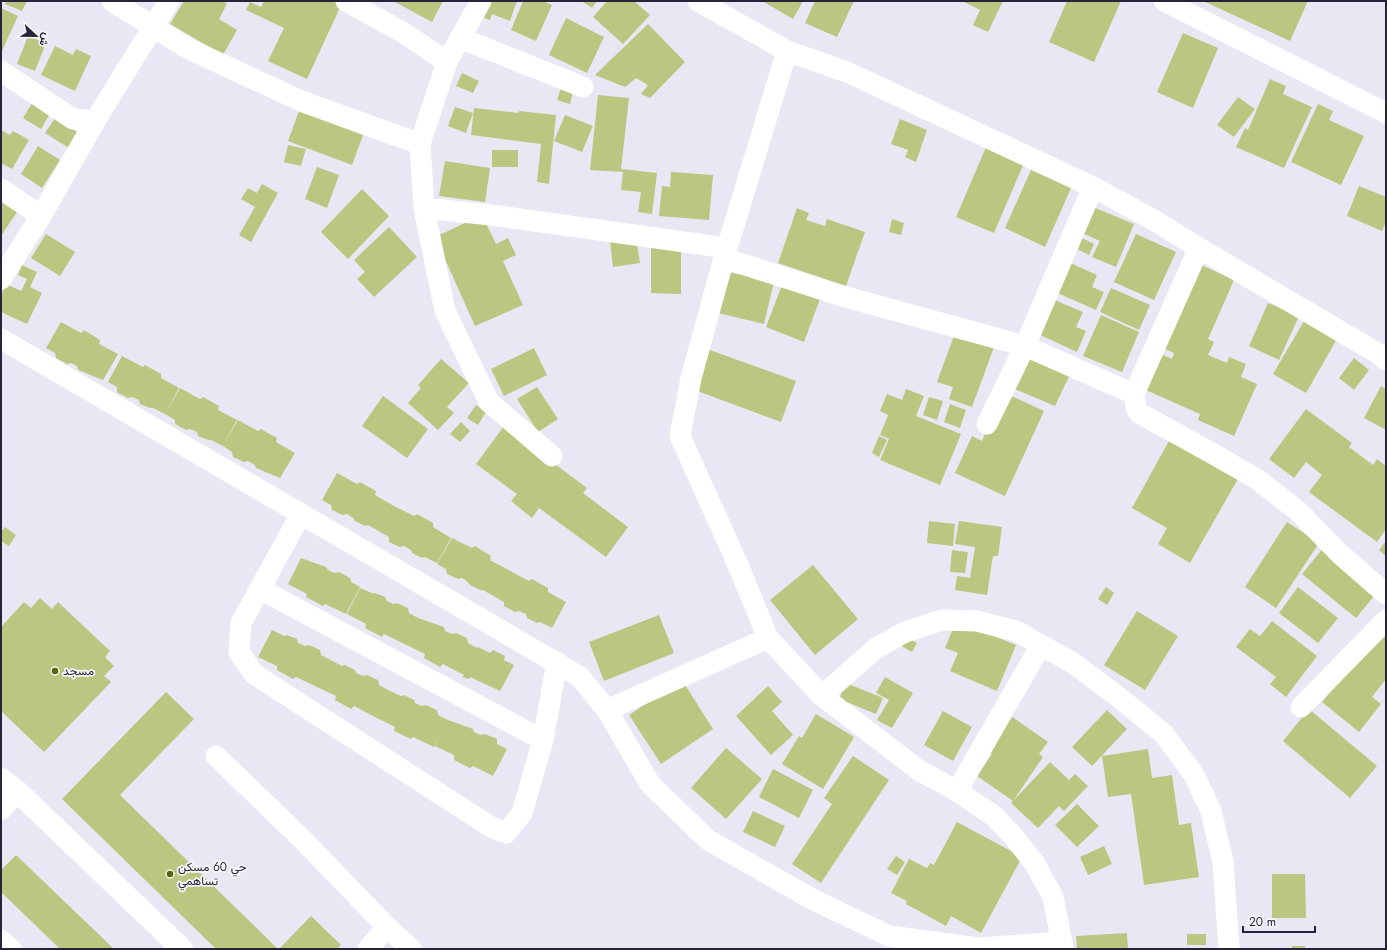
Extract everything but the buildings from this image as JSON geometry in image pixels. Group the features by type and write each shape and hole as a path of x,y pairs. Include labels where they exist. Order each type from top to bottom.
{"street":[{"path":"112,1 190,49 301,101 420,144"},
{"path":"1,279 41,216 95,121 169,1"},
{"path":"346,1 404,33 447,62"},
{"path":"481,1 447,62 420,144 424,208 445,311 489,402 552,456"},
{"path":"698,1 787,52 847,72 1093,187 1152,219 1379,354 1386,360"},
{"path":"1164,1 1386,113"},
{"path":"460,38 583,87"},
{"path":"1,339 579,676 607,710 650,784 708,840 812,898 888,936 979,948 1062,946 1053,897 1035,864 1013,836 994,816 956,791 920,771 822,696 768,638 738,565 680,436 691,378 726,253 787,52"},
{"path":"1,71 74,119 95,121"},
{"path":"987,424 1025,346 1093,187"},
{"path":"1,189 41,216"},
{"path":"424,208 499,216 726,253 842,296 1025,346 1134,394"},
{"path":"1199,248 1134,394 1136,408 1139,413 1256,479 1300,512 1340,554 1386,594"},
{"path":"301,514 241,624 239,652 254,674 491,827 506,833 522,813 543,740 557,662"},
{"path":"260,589 543,740"},
{"path":"822,696 875,649 905,632 942,620 977,621 1016,631 1073,663 1164,734 1194,775 1211,811 1223,862 1229,949"},
{"path":"1301,707 1386,620"},
{"path":"607,710 768,638"},
{"path":"956,791 1041,645"},
{"path":"216,756 303,840 386,928 412,949"},
{"path":"1,810 9,785 182,949"},
{"path":"368,949 386,928"},
{"path":"1,940 11,949"}],"place":[{"name":"مسجد","path":"55,671"},
{"name":"حي 60 مسكن تساهمي","path":"170,874"}]}
